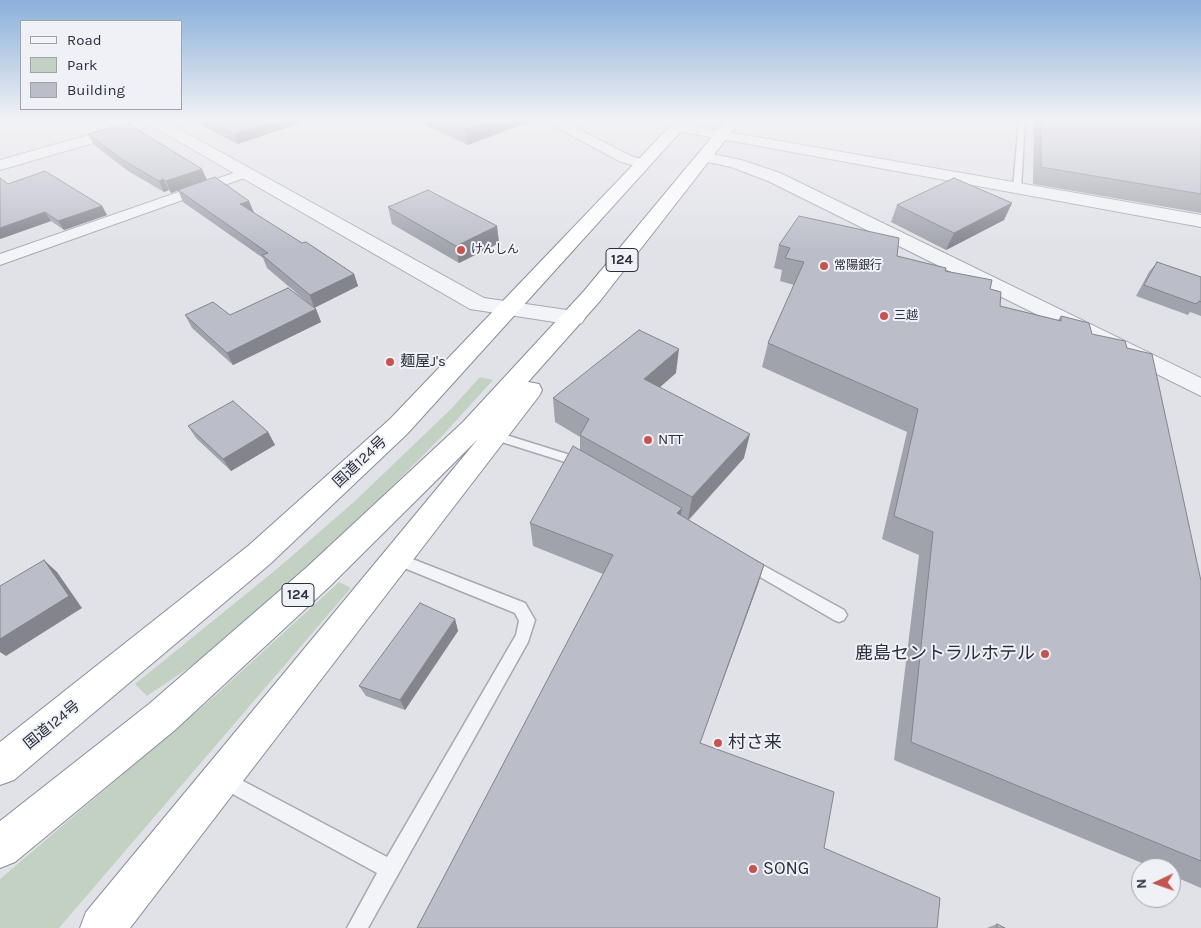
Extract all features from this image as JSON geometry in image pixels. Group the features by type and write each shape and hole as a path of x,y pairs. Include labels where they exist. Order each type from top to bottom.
{"highway":[{"name":"124","path":"0,847 162,717 484,432 548,366 574,318 699,163"},
{"name":"国道124号","path":"0,766 259,555 399,426 644,164"},
{"name":"124","path":"102,928 397,559 484,432"}],"street":[{"path":"228,163 478,304 574,318"},
{"path":"735,163 774,177 1201,388"},
{"path":"880,163 1201,221"},
{"path":"0,260 245,173"}],"lane":[{"path":"1017,188 1019,163"},
{"path":"484,432 566,458 591,472"},
{"path":"737,556 839,615"},
{"path":"356,928 522,637 527,620 520,608 397,559"},
{"path":"222,779 389,870"}],"green space":[{"path":"480,377 493,380 443,435 354,525 212,652 147,696 135,684 278,568 355,501 452,408"},
{"path":"339,582 351,588 59,928 0,928 0,879 217,694"}],"building":[{"path":"129,163 193,163 202,169 166,181 163,179 159,181"},
{"path":"1041,163 1201,163 1201,194 1041,167"},
{"path":"45,171 102,206 58,221 45,212 0,228 0,178 8,184"},
{"path":"215,177 249,201 240,204 302,243 306,242 354,274 310,295 262,255 268,253 178,190"},
{"path":"954,178 1012,203 954,233 897,205"},
{"path":"428,190 497,226 456,246 388,207"},
{"name":"鹿島セントラルホテル","path":"799,216 899,238 897,256 946,268 945,271 992,280 990,289 1001,292 1000,306 1061,321 1061,316 1089,323 1092,334 1125,341 1127,348 1152,354 1201,581 1201,861 911,742 933,532 894,516 918,409 768,343 804,262 785,258 790,248 779,245"},
{"path":"1157,262 1201,277 1201,302 1199,301 1196,304 1144,285"},
{"path":"288,288 316,309 227,353 185,315 213,302 230,315"},
{"name":"NTT","path":"639,330 679,349 644,379 750,434 692,497 580,435 589,419 553,398"},
{"path":"233,401 268,432 223,459 188,426"},
{"path":"573,446 682,508 677,513 764,565 700,743 834,792 824,848 940,898 937,928 417,928 613,555 530,523"},
{"path":"44,560 69,596 0,639 0,586"},
{"path":"420,603 455,619 400,700 359,686"},
{"path":"997,924 1005,928 997,928"}],"place":[{"name":"けんしん","path":"461,250"},
{"name":"常陽銀行","path":"824,266"},
{"name":"三越","path":"884,316"},
{"name":"麺屋J's","path":"390,362"},
{"name":"NTT","path":"648,440"},
{"name":"鹿島セントラルホテル","path":"1045,654"},
{"name":"村さ来","path":"718,743"},
{"name":"SONG","path":"753,869"}]}
